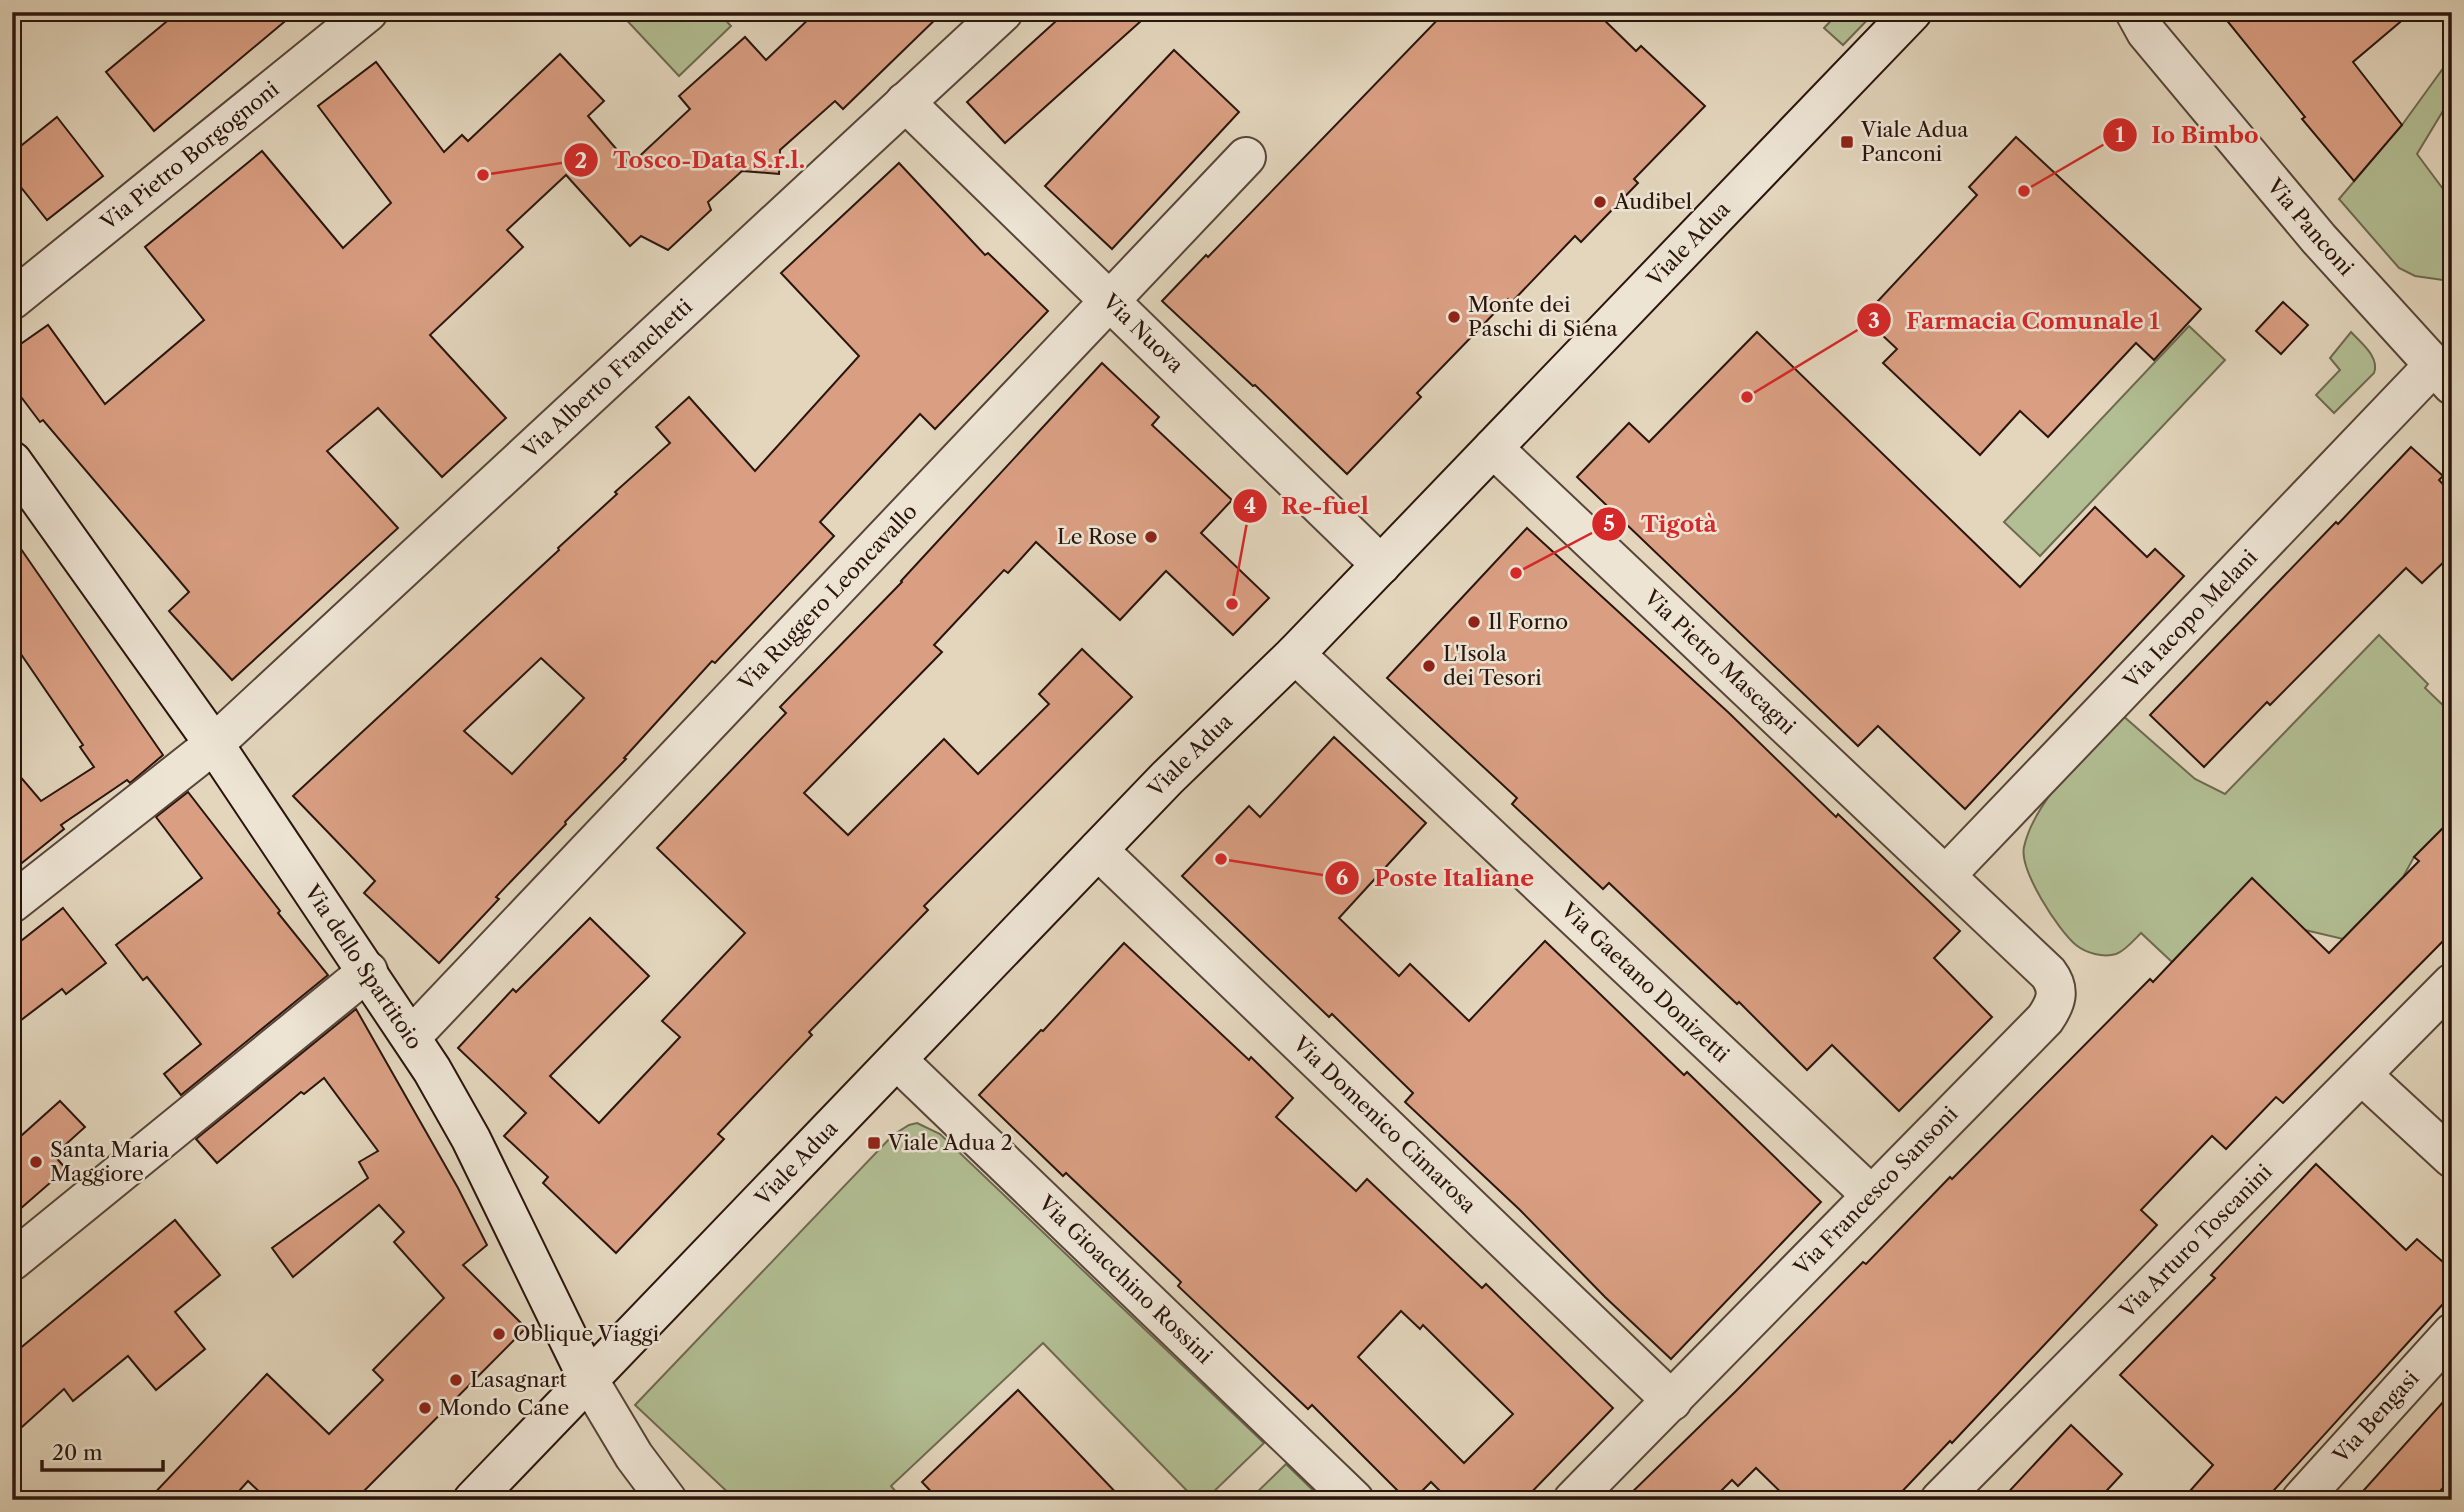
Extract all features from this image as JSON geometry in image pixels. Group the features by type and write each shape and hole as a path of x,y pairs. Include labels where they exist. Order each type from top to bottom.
{"street":[{"name":"Via Pietro Borgognoni","path":"12,300 368,12"},
{"name":"Via Alberto Franchetti","path":"12,903 214,744 1003,12"},
{"name":"Viale Adua","path":"473,1500 1167,778 1295,654 1912,12"},
{"name":"Via Panconi","path":"2132,19 2319,239 2443,375"},
{"name":"Via Nuova","path":"905,102 1381,565"},
{"name":"Via Ruggero Leoncavallo","path":"411,1037 1246,157"},
{"name":"Via Iacopo Melani","path":"1946,875 2443,375"},
{"name":"Via Pietro Mascagni","path":"1493,448 1946,875"},
{"name":"Via dello Spartitoio","path":"12,461 214,744 411,1037 471,1139 588,1379 634,1456 667,1500"},
{"name":"Via Gaetano Donizetti","path":"1295,654 1871,1195"},
{"name":"Via Domenico Cimarosa","path":"1098,850 1672,1401"},
{"name":"Via Francesco Sansoni","path":"1573,1500 2045,1019 2057,997 2056,988 2048,974 1946,875"},
{"path":"12,1261 368,971"},
{"name":"Via Arturo Toscanini","path":"1940,1500 2452,983"},
{"name":"Via Gioacchino Rossini","path":"897,1060 1354,1500"},
{"path":"2362,1074 2452,1158"},
{"name":"Via Bengasi","path":"2301,1500 2452,1333"}],"green space":[{"path":"619,12 718,12 731,26 679,76"},
{"path":"1839,12 1875,12 1843,45 1824,28"},
{"path":"2452,56 2452,96 2417,154 2452,201 2452,279 2443,280 2415,276 2399,268 2339,199 2402,125"},
{"path":"2189,326 2225,360 2040,556 2004,522"},
{"path":"2351,332 2372,356 2374,373 2334,413 2316,395 2340,370 2330,358"},
{"path":"2379,635 2428,684 2425,688 2452,714 2452,819 2414,857 2403,877 2343,939 2305,930 2252,879 2172,962 2141,933 2123,950 2111,955 2085,950 2068,937 2041,899 2027,870 2024,847 2039,811 2051,793 2122,715 2195,779 2225,794"},
{"path":"917,1123 940,1134 1264,1443 1205,1500 1196,1500 1043,1343 891,1486 903,1500 736,1500 635,1405 893,1135"},
{"path":"1286,1464 1323,1500 1249,1500"}],"building":[{"path":"178,12 296,12 154,131 106,72"},
{"path":"816,12 943,12 843,109 835,101 780,150 779,174 742,171 708,202 711,210 668,250 641,236 630,246 566,175 507,230 523,247 430,335 506,418 442,477 378,408 327,451 398,528 232,680 169,611 189,592 43,420 40,422 12,385 12,350 48,325 105,404 204,320 145,247 262,151 343,248 391,203 318,106 376,62 444,152 462,135 468,141 560,54 604,101 588,116 630,165 690,109 679,96 745,37 766,60"},
{"path":"1066,12 1151,12 1005,143 967,102"},
{"path":"1445,12 1596,12 1636,51 1641,46 1705,106 1634,179 1638,183 1581,242 1575,236 1511,303 1508,299 1417,393 1421,397 1347,474 1255,385 1162,301"},
{"path":"2220,12 2412,12 2353,62 2402,125 2354,181 2302,119 2305,117"},
{"path":"1174,50 1239,112 1112,249 1045,186"},
{"path":"57,117 103,176 47,220 12,176 12,153"},
{"path":"2016,137 2201,309 2154,360 2136,343 2048,437 2020,411 1980,455 1883,363 1897,349 1863,317 1977,195 1969,187"},
{"path":"899,163 985,255 988,253 1048,311 935,429 920,414 820,522 834,536 715,663 712,661 439,963 364,893 375,881 293,796 559,550 558,548 617,494 615,492 670,443 656,427 689,397 755,471 859,356 781,273","holes":["541,658 584,698 512,774 464,731"]},
{"path":"2283,302 2308,325 2281,354 2256,331"},
{"path":"1757,332 2020,587 2095,507 2147,557 2155,549 2184,576 1965,809 1878,726 1858,746 1577,477 1629,423 1649,442"},
{"path":"1102,363 1159,417 1152,425 1232,500 1201,533 1269,598 1233,635 1166,571 1120,620 1036,542 1008,573 1004,570 934,645 942,652 804,793 848,835 944,739 978,774 1049,704 1039,694 1082,649 1132,697 924,906 928,910 809,1032 812,1035 718,1134 724,1139 616,1253 543,1183 548,1177 504,1136 526,1113 458,1048 513,989 516,992 590,918 649,976 550,1076 599,1123 680,1037 662,1021 745,933 657,848 786,713 780,707 902,582"},
{"path":"2411,447 2443,476 2439,480 2452,494 2452,554 2422,583 2406,568 2270,705 2267,702 2204,767 2150,715"},
{"path":"1527,528 1729,713 1836,817 1838,814 1960,931 1934,958 1992,1017 1899,1111 1832,1045 1807,1070 1739,1002 1737,1004 1609,883 1603,889 1512,804 1517,798 1387,678"},
{"path":"12,536 163,755 130,783 127,780 61,825 64,829 12,871 12,767 41,801 94,767 80,747 83,745 12,641"},
{"path":"1334,737 1426,823 1339,918 1399,976 1410,964 1469,1021 1545,941 1684,1075 1687,1072 1821,1202 1671,1359 1605,1297 1520,1210 1405,1102 1413,1093 1332,1014 1329,1017 1182,876 1249,806 1260,817"},
{"path":"188,792 328,975 181,1095 164,1074 201,1044 147,977 143,980 116,945 202,878 156,817"},
{"path":"2452,819 2452,932 2283,1103 2276,1097 2226,1149 2212,1136 2141,1210 2157,1225 1952,1443 1950,1441 1894,1500 1789,1500 1756,1468 1738,1486 1732,1480 1712,1500 1624,1500 1863,1262 1866,1264 1950,1177 1952,1179 2150,979 2153,982 2252,878 2329,953 2419,861 2414,857"},
{"path":"63,908 106,963 66,994 62,989 12,1027 12,948"},
{"path":"1124,943 1293,1098 1276,1117 1356,1191 1367,1179 1482,1288 1486,1284 1613,1408 1524,1500 1429,1500 1439,1490 1431,1482 1413,1500 1407,1500 1312,1405 1308,1409 1178,1286 1181,1282 1066,1173 1063,1176 979,1095 1041,1030 1043,1031","holes":["1401,1311 1420,1329 1423,1325 1513,1414 1464,1463 1358,1357"]},
{"path":"356,1009 458,1188 487,1245 463,1265 526,1328 355,1500 268,1500 248,1481 231,1500 148,1500 267,1374 329,1434 383,1380 373,1370 444,1298 394,1242 404,1232 379,1205 293,1277 272,1248 368,1178 359,1162 378,1151 324,1078 304,1094 301,1092 217,1163 196,1139"},
{"name":"Santa Maria Maggiore","path":"60,1101 85,1127 54,1155 66,1169 12,1216 12,1144"},
{"path":"2316,1164 2406,1250 2417,1239 2452,1270 2452,1294 2265,1500 2182,1500 2213,1465 2120,1375 2215,1278 2211,1275"},
{"path":"175,1220 220,1275 175,1312 205,1349 156,1390 128,1356 73,1401 64,1389 12,1436 12,1355"},
{"path":"1018,1390 1123,1500 939,1500 922,1482"},
{"path":"2452,1392 2452,1478 2432,1500 2355,1500"},
{"path":"2071,1425 2122,1474 2098,1500 2001,1500"}],"place":[{"name":"Viale Adua Panconi","path":"1847,142"},
{"name":"Tosco-Data S.r.l.","path":"483,175"},
{"name":"Io Bimbo","path":"2024,191"},
{"name":"Audibel","path":"1600,202"},
{"name":"Monte dei Paschi di Siena","path":"1454,317"},
{"name":"Farmacia Comunale 1","path":"1747,397"},
{"name":"Le Rose","path":"1151,537"},
{"name":"Tigotà","path":"1516,573"},
{"name":"Re-fuel","path":"1232,604"},
{"name":"Il Forno","path":"1474,622"},
{"name":"L'Isola dei Tesori","path":"1429,666"},
{"name":"Poste Italiane","path":"1221,859"},
{"name":"Viale Adua 2","path":"874,1143"},
{"name":"Santa Maria Maggiore","path":"36,1162"},
{"name":"Oblique Viaggi","path":"499,1334"},
{"name":"Lasagnart","path":"456,1380"},
{"name":"Mondo Cane","path":"425,1408"}]}
